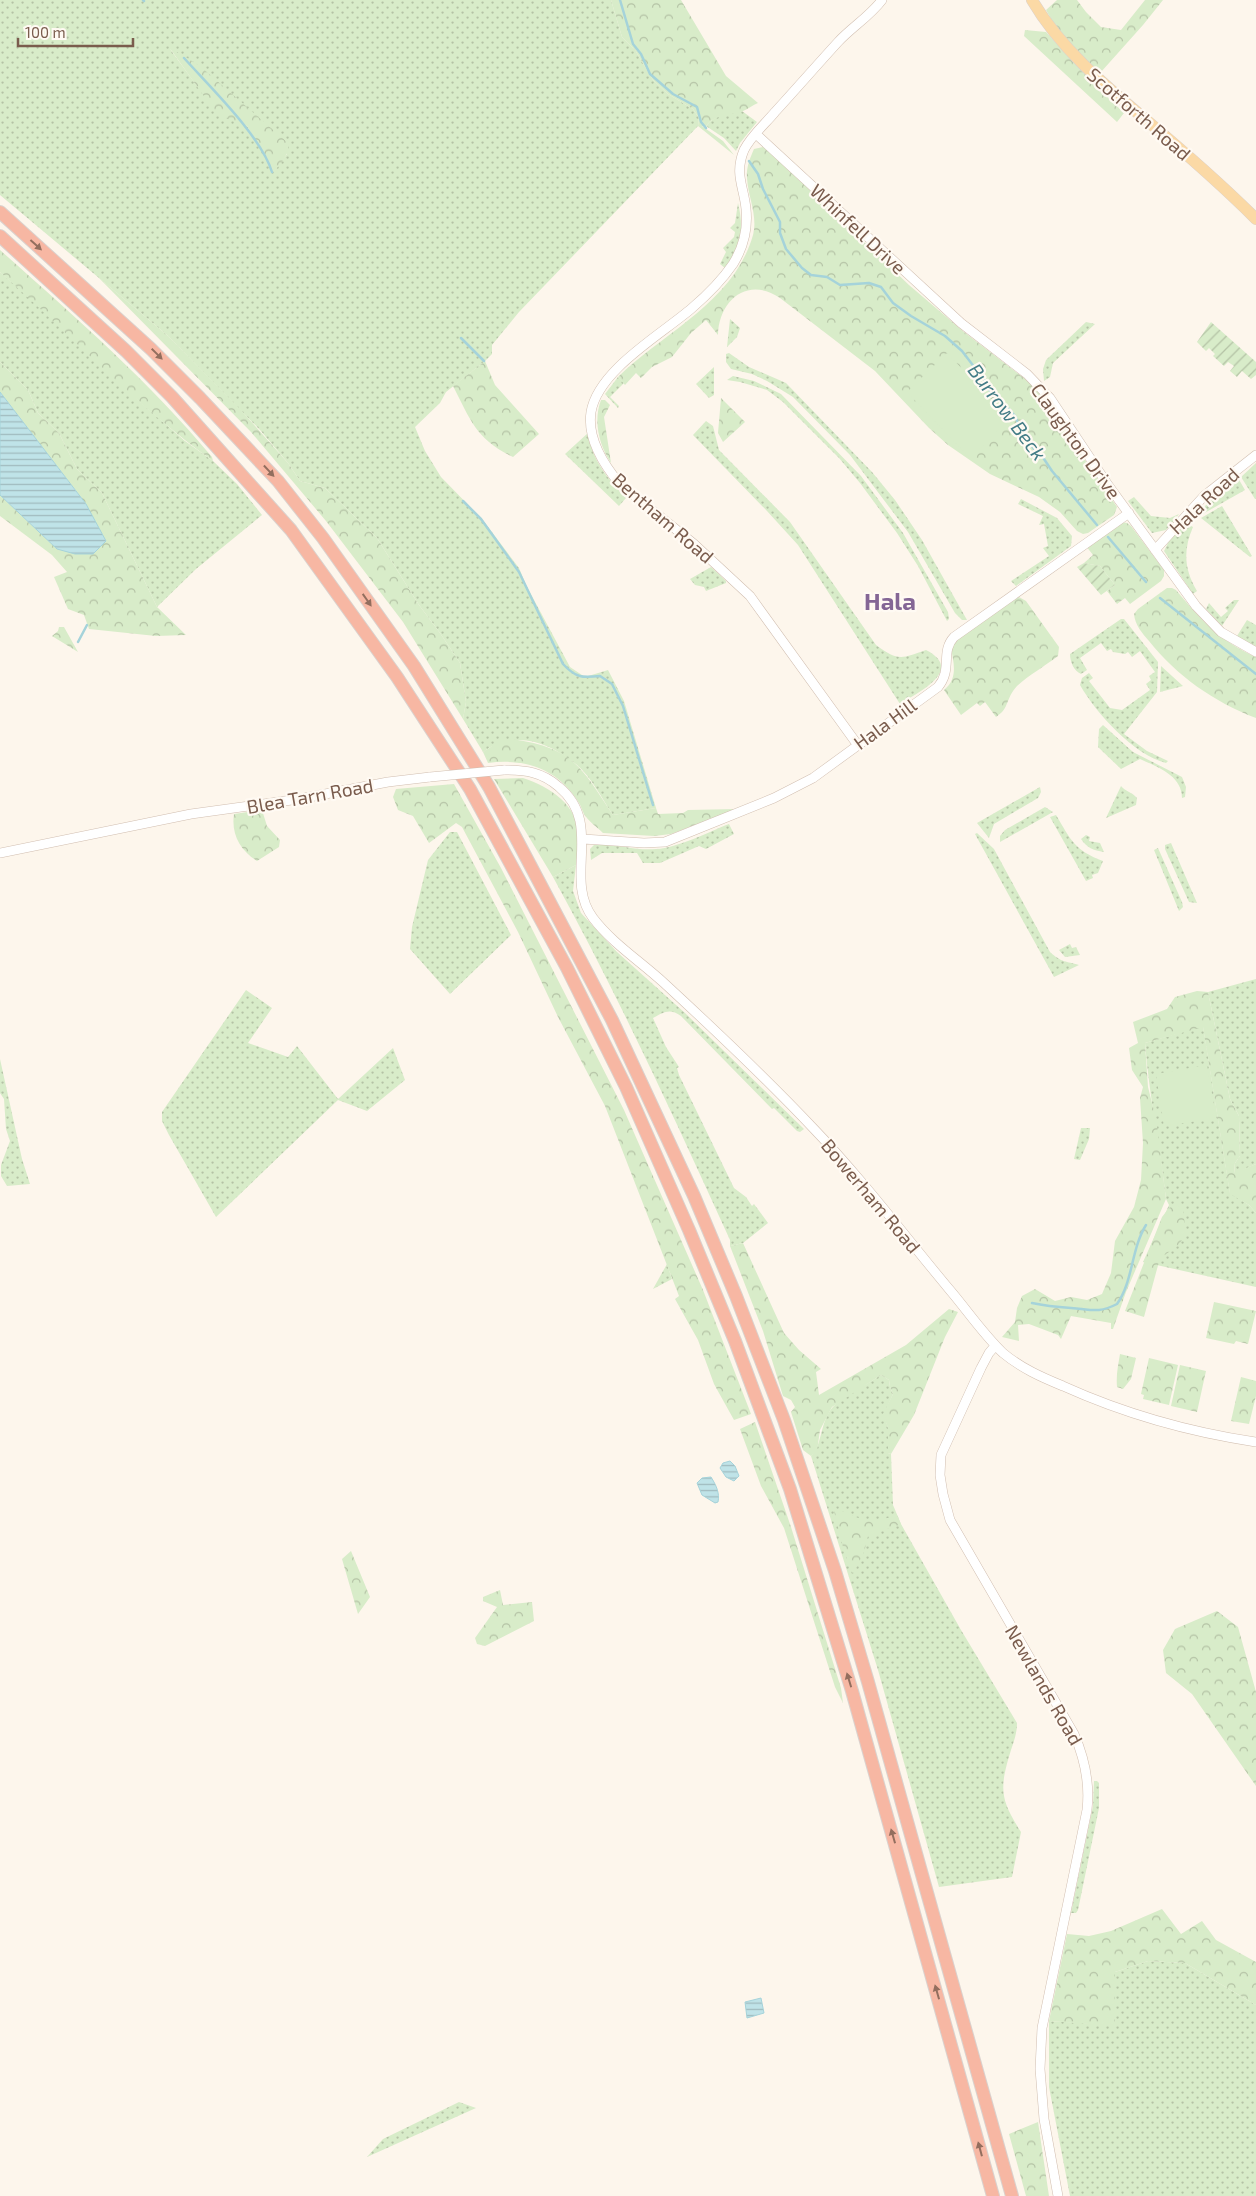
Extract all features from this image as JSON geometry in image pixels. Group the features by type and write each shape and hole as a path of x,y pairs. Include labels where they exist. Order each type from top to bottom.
{"highway":[{"path":"0,212 151,349 200,398 278,481 323,538 414,666 489,787 612,1020 694,1196 736,1296 784,1420 835,1571 868,1682 1012,2196"},
{"path":"0,236 126,351 172,397 290,530 397,677 470,789 567,968 626,1086 689,1230 735,1340 780,1462 849,1682 993,2196"}],"main road":[{"name":"Scotforth Road","path":"1032,0 1051,30 1068,50 1117,96 1226,189 1256,219"}],"street":[{"name":"Bentham Road","path":"856,744 750,596 686,538 620,484 601,459 592,433 591,413 598,394 607,381 644,344 692,308 725,273 738,254 745,235 746,216 739,172 745,148 838,42 868,16 882,0"},
{"name":"Whinfell Drive","path":"756,134 961,323"},
{"name":"Claughton Drive","path":"961,323 1027,374 1050,398 1128,513 1196,606 1221,632 1256,652"},
{"name":"Hala Road","path":"1155,550 1204,496 1256,455"},
{"name":"Hala Hill","path":"583,839 644,843 670,840 795,787 826,769 856,744 938,687 945,679 947,650 954,637 1128,513"},
{"name":"Blea Tarn Road","path":"0,853 190,814 299,799 388,782 504,770 526,770 548,778 562,789 577,807 583,839"},
{"name":"Bowerham Road","path":"583,839 581,886 586,908 593,918 612,938 696,1013 814,1128 995,1346 1024,1368 1100,1402 1164,1423 1256,1442"},
{"name":"Newlands Road","path":"995,1346 981,1368 941,1455 940,1475 950,1520 1074,1734 1084,1758 1087,1775 1087,1810 1042,2028 1040,2069 1044,2119 1058,2196"}],"green space":[{"path":"0,0 611,0 622,37 635,50 653,80 668,94 693,109 699,118 698,126 519,312 492,345 492,354 446,392 440,403 415,427 425,451 441,477 482,519 519,568 526,585 570,667 585,677 608,670 624,701 656,808 613,815 592,782 577,765 555,750 532,741 507,741 483,752 463,719 466,702 460,663 419,605 377,538 325,488 300,481 288,463 260,430 167,335 0,195","holes":["170,49 287,154 274,171 247,126 197,86"]},
{"path":"611,0 681,0 726,76 758,103 743,111 718,117 706,126 702,126 723,141 734,155 698,126 699,118 693,109 668,94 653,80 635,50 622,37"},
{"path":"1057,0 1077,0 1101,27 1121,30 1145,0 1163,0 1101,72 1070,44 1051,19 1046,10"},
{"path":"1025,30 1046,32 1087,77 1124,113 1117,122 1024,36"},
{"path":"169,47 200,66 287,142 287,154 274,172 247,126 228,119 213,109"},
{"path":"742,111 757,122 736,151 724,138 706,126 717,117"},
{"path":"763,147 771,152 909,285 964,332 1029,382 1042,397 1117,507 1114,515 1088,533 1083,534 1077,531 1060,512 1039,497 990,474 948,445 929,428 875,371 780,298 768,292 757,290 737,295 724,311 718,335 706,320 691,333 672,357 652,367 641,378 636,373 625,385 618,377 714,298 744,258 754,228 754,214 748,185 748,167 754,149"},
{"path":"738,203 741,221 740,237 735,252 725,268 720,264 726,252 723,248 734,237 735,232 730,228 735,223"},
{"path":"0,250 83,324 137,376 188,429 212,457 213,461 130,394 0,272"},
{"path":"0,272 53,318 139,401 185,441 213,461 237,484 262,515 196,569 157,607 102,493 77,469 59,433 38,413 28,390 0,362"},
{"path":"98,277 167,335 240,409 288,463 300,481 325,488 377,538 419,605 460,663 466,702 463,719 403,622 326,521 251,432"},
{"path":"730,319 740,328 737,337 727,347"},
{"path":"1086,322 1095,324 1053,363 1050,377 1044,381 1043,369 1046,360"},
{"path":"1211,322 1256,362 1256,375 1251,379 1242,371 1237,377 1230,371 1234,366 1228,362 1224,366 1213,356 1215,354 1209,348 1206,351 1197,342"},
{"path":"729,353 749,367 786,383 872,472 895,500 922,540 967,620 962,620 955,613 908,532 850,455 793,397 752,374 731,369 726,362 726,354"},
{"path":"947,353 1010,419 970,458 907,392"},
{"path":"485,361 495,385 539,434 513,457 491,443 476,428 453,386"},
{"path":"0,362 28,390 38,413 59,433 77,469 102,493 157,607 186,635 156,636 89,629 84,615 68,609 54,577 67,572 52,555 0,516 0,495 57,549 86,504 0,392"},
{"path":"714,367 714,395 709,398 696,384"},
{"path":"733,376 754,381 781,394 861,476 903,533 948,612 949,619 947,621 918,566 897,533 839,458 783,402 767,390 727,380"},
{"path":"618,377 624,383 610,397 619,406 618,408 605,394"},
{"path":"721,398 745,422 723,442 718,433"},
{"path":"601,400 605,400 610,405 604,417 611,463 603,449 598,433 597,424"},
{"path":"706,421 713,426 719,450 790,522 876,645 895,656 905,657 926,650 937,658 941,665 940,673 927,687 900,704 798,545 693,435"},
{"path":"588,433 597,460 613,484 626,498 619,506 565,454"},
{"path":"1256,463 1256,499 1255,499 1241,477"},
{"path":"1238,478 1245,490 1201,515 1210,500"},
{"path":"1134,497 1151,516 1170,518 1179,514 1166,530 1152,533 1128,501"},
{"path":"1021,499 1057,518 1072,536 1071,546 1016,586 1011,581 1049,556 1043,548 1048,546 1044,524 1039,525 1043,516 1018,504"},
{"path":"1222,506 1252,556 1250,557 1201,518"},
{"path":"1121,522 1131,526 1164,570 1164,576 1161,581 1130,604 1125,598 1117,604 1107,591 1115,585 1100,566 1084,563 1093,555 1086,546"},
{"path":"1185,523 1193,527 1186,559 1189,575 1197,591 1193,594 1164,551 1171,537"},
{"path":"1084,563 1100,566 1115,585 1101,595 1077,567"},
{"path":"711,567 726,583 706,591 704,587 695,585 690,579"},
{"path":"1167,588 1176,590 1194,611 1221,637 1256,657 1256,718 1240,712 1197,687 1172,666 1141,632 1134,614"},
{"path":"1019,597 1026,601 1059,647 1058,656 1017,686 1004,710 996,717 985,702 980,706 977,703 961,715 944,690 951,681 954,671 951,648 955,640 1013,599"},
{"path":"1234,600 1239,600 1222,626 1206,609 1209,603 1221,617 1228,611 1225,608"},
{"path":"1121,619 1124,619 1158,662 1157,692 1124,734 1147,751 1168,761 1166,763 1141,751 1117,732 1096,708 1080,685 1082,678 1089,673 1093,678 1089,681 1110,708 1122,710 1150,690 1146,684 1151,680 1149,676 1155,672 1140,651 1132,657 1128,652 1125,654 1113,652 1111,649 1107,651 1101,643 1080,658 1087,670 1081,674 1076,671 1072,663 1070,654"},
{"path":"1247,620 1256,625 1256,647 1237,636"},
{"path":"59,627 64,627 78,652 52,636 58,631"},
{"path":"1161,666 1183,686 1160,692"},
{"path":"1103,725 1133,752 1182,777 1186,787 1185,797 1182,798 1178,783 1173,778 1161,769 1140,759 1121,769 1098,747 1099,729"},
{"path":"512,739 549,748 563,754 574,762 613,815 656,808 658,814 683,813 688,810 737,809 671,834 654,836 603,833 586,817 571,791 551,774 528,764 515,762 488,763 483,752 501,740"},
{"path":"523,778 553,792 568,807 578,826 579,841 576,865 553,877 494,779"},
{"path":"454,784 501,868 624,1110 703,1290 751,1414 734,1420 714,1384 698,1340 675,1299 679,1296 605,1106 558,1017 518,932 462,827 456,823 429,843 413,816 398,810 393,797 396,789"},
{"path":"1121,786 1137,798 1136,805 1106,818"},
{"path":"1040,787 1041,792 1038,798 994,824 989,838 977,823"},
{"path":"1045,807 1053,812 1000,842 1000,836 1005,830"},
{"path":"262,810 267,826 280,840 279,847 257,861 241,847 235,835 233,821 234,814"},
{"path":"1056,815 1079,848 1103,861 1098,873 1092,875 1093,878 1086,881 1050,817"},
{"path":"729,824 734,834 706,849 699,846 660,863 643,863 637,853 602,853 591,860 590,849 594,845 648,849 665,848 683,843"},
{"path":"450,832 457,832 511,935 450,994 410,949 412,927 428,860"},
{"path":"977,833 994,849 1050,952 1061,960 1079,965 1054,977 975,834"},
{"path":"1086,835 1090,837 1089,841 1100,843 1104,852 1088,847 1081,839"},
{"path":"1171,843 1197,903 1189,902 1165,849 1165,845"},
{"path":"1158,848 1182,902 1183,907 1179,911 1154,850"},
{"path":"576,865 573,891 581,913 617,952 685,1013 804,1129 800,1132 797,1131 774,1108 772,1109 681,1016 674,1012 667,1012 653,1018 666,1047 679,1067 677,1068 679,1075 734,1188 746,1197 752,1206 754,1204 768,1223 743,1243 730,1246 730,1240 645,1057 553,877"},
{"path":"1070,944 1072,948 1076,947 1080,955 1065,957 1059,950"},
{"path":"1256,979 1256,1164 1234,1174 1235,1163 1240,1156 1239,1116 1230,1099 1208,992"},
{"path":"246,990 272,1008 248,1043 288,1057 297,1046 338,1099 393,1048 405,1080 367,1111 338,1100 216,1217 169,1135 162,1121 162,1112"},
{"path":"1197,991 1208,992 1230,1099 1239,1116 1240,1156 1235,1163 1234,1173 1256,1164 1256,1213 1249,1205 1230,1194 1203,1027 1145,1043 1148,1087 1156,1119 1166,1199 1126,1292 1113,1329 1111,1329 1111,1323 1071,1316 1061,1339 1058,1335 1029,1324 1018,1325 1019,1341 1002,1337 1015,1322 1017,1308 1022,1296 1035,1289 1055,1301 1071,1297 1087,1300 1102,1294 1111,1273 1115,1241 1134,1207 1141,1180 1143,1143 1140,1098 1143,1087 1132,1070 1129,1048 1138,1043 1133,1022 1167,1009 1175,997"},
{"path":"1203,1026 1230,1193 1249,1205 1256,1213 1256,1287 1143,1262 1169,1205 1166,1199 1145,1043"},
{"path":"0,1059 22,1159 30,1184 7,1186 1,1176 1,1165 10,1141 6,1129 4,1099 0,1093"},
{"path":"1207,1065 1216,1118 1164,1126 1156,1074"},
{"path":"1081,1128 1090,1128 1089,1139 1080,1160 1074,1159"},
{"path":"1176,1205 1183,1208 1185,1227 1183,1239 1175,1248 1160,1258 1144,1317 1125,1311 1162,1217 1169,1208"},
{"path":"743,1243 784,1333 799,1350 821,1369 816,1372 819,1395 906,1345 949,1309 958,1312 945,1337 914,1415 891,1454 888,1453 888,1428 883,1414 893,1394 889,1380 881,1375 832,1407 820,1430 817,1451 811,1456 803,1450 791,1412 795,1407 791,1400 783,1396 763,1331 730,1246"},
{"path":"667,1264 672,1279 653,1289"},
{"path":"1214,1302 1256,1311 1248,1344 1236,1341 1234,1344 1206,1338"},
{"path":"1120,1354 1136,1358 1131,1379 1123,1389 1117,1387"},
{"path":"1149,1358 1178,1365 1169,1405 1143,1399 1144,1395 1141,1394"},
{"path":"1180,1365 1206,1371 1197,1412 1171,1406"},
{"path":"881,1375 889,1380 893,1394 884,1414 888,1428 888,1453 891,1454 893,1505 901,1524 961,1630 1017,1723 1003,1784 1005,1802 1021,1832 1012,1877 939,1887 878,1670 811,1456 815,1452 825,1420 832,1408 848,1395"},
{"path":"1241,1377 1256,1381 1256,1396 1249,1424 1231,1421"},
{"path":"755,1422 791,1527 841,1688 843,1703 835,1687 784,1528 761,1486 740,1429"},
{"path":"833,1507 864,1520 878,1520 897,1515 901,1524 868,1536 864,1552 853,1574 844,1551"},
{"path":"351,1551 370,1597 358,1614 342,1559"},
{"path":"500,1590 503,1605 532,1602 534,1621 485,1646 477,1644 475,1638 497,1607 483,1601 483,1597"},
{"path":"1217,1611 1238,1627 1256,1692 1256,1786 1192,1694 1166,1673 1163,1650 1175,1629"},
{"path":"1094,1781 1099,1783 1099,1808 1078,1910 1076,1913 1071,1913 1093,1806"},
{"path":"1162,1909 1181,1934 1202,1921 1216,1940 1256,1962 1256,2005 1185,1963 1148,1961 1115,1972 1115,2026 1049,2021 1067,1934 1089,1936 1111,1931"},
{"path":"1148,1961 1185,1963 1256,2005 1256,2196 1070,2196 1049,2087 1049,2021 1115,2025 1115,1972"},
{"path":"459,2102 476,2108 367,2157 383,2139"},
{"path":"1038,2122 1049,2196 1026,2196 1009,2134"}],"water":[{"path":"0,392 86,504 106,541 93,554 75,554 57,549 0,495"},
{"path":"730,1461 735,1466 739,1476 734,1481 726,1477 720,1468 723,1463"},
{"path":"711,1477 718,1492 718,1502 715,1503 702,1495 697,1483 702,1478"},
{"path":"761,1998 764,2013 747,2018 745,2002"}],"waterway":[{"name":"Burrow Beck","path":"620,0 633,44 641,54 650,74 673,94 697,107 701,122 706,128"},
{"path":"184,58 246,128 266,158 272,172"},
{"name":"Burrow Beck","path":"749,161 758,174 763,189 780,222 780,233 786,249 802,268 811,275 827,277 840,285 869,283 881,287 893,303 945,336 962,351 985,381 992,395 1001,400 1015,416 1021,430 1034,449 1040,453 1052,471 1097,525"},
{"path":"461,338 484,361"},
{"path":"463,501 481,519 519,572 563,664 580,676 600,676 612,684 623,706 653,805"},
{"name":"Burrow Beck","path":"1108,537 1146,582"},
{"name":"Burrow Beck","path":"1160,598 1256,674"},
{"path":"78,642 87,625"},
{"path":"1032,1303 1094,1310 1104,1309 1117,1304 1126,1286 1137,1244 1146,1225"}],"district":[{"name":"Hala","path":"890,602"}]}
